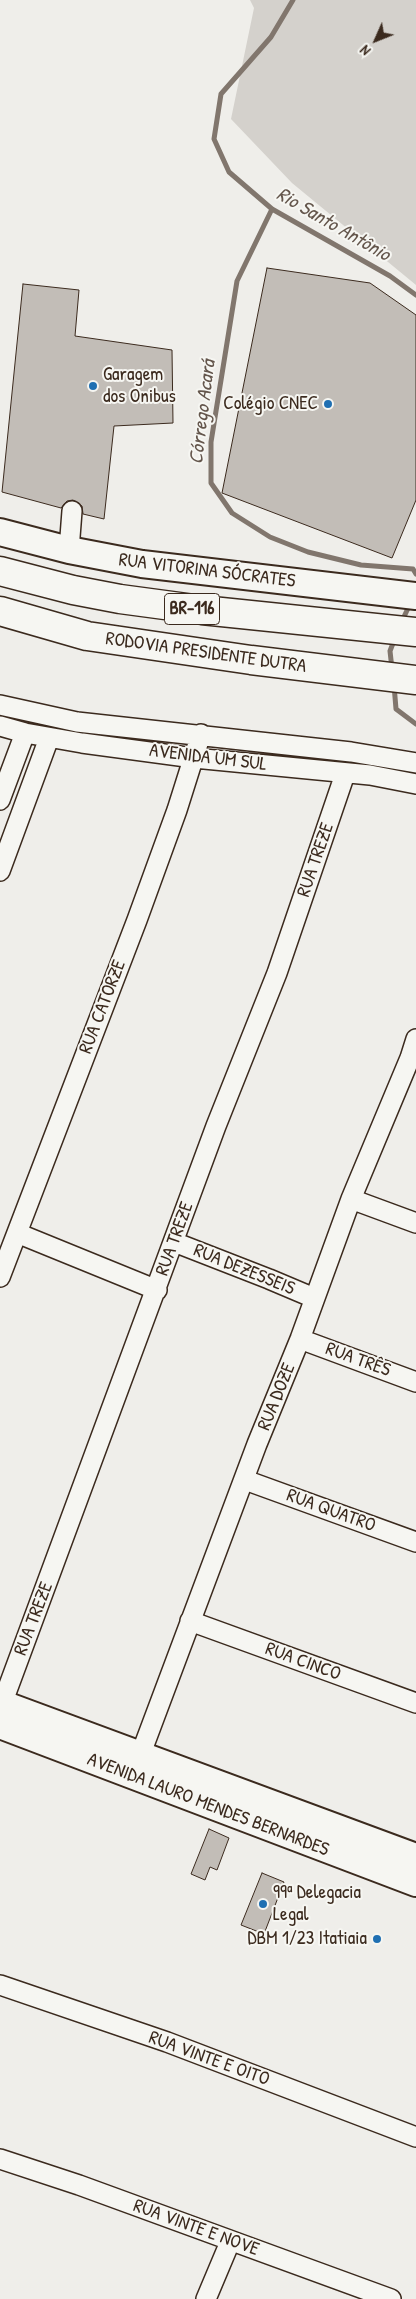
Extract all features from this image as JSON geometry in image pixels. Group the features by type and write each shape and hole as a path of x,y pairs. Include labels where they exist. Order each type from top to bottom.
{"highway":[{"name":"BR-116","path":"0,571 73,590 120,599 202,610 404,631"},
{"name":"RODOVIA PRESIDENTE DUTRA","path":"0,611 87,636 251,660 400,678"}],"street":[{"path":"69,550 72,511"},
{"name":"RUA VITORINA SÓCRATES","path":"0,532 69,550 142,564 409,595"},
{"name":"AVENIDA UM SUL","path":"0,705 77,722 201,734 255,743 351,752 416,763"},
{"name":"AVENIDA UM SUL","path":"0,726 49,738 194,758 370,775 416,784"},
{"path":"124,748 129,728"},
{"path":"0,800 25,733"},
{"name":"RUA CATORZE","path":"0,1277 18,1233 48,1147 140,911 201,734"},
{"path":"0,871 6,837 49,738"},
{"path":"253,764 255,743"},
{"name":"RUA TREZE","path":"1,1711 174,1242 280,965 345,774"},
{"name":"RUA DOZE","path":"140,1756 257,1444 300,1339 351,1199 413,1059 416,1039"},
{"path":"351,1199 416,1224"},
{"path":"18,1233 157,1290"},
{"name":"RUA DEZESSEIS","path":"174,1242 314,1298"},
{"name":"RUA TRÊS","path":"300,1339 416,1382"},
{"name":"RUA QUATRO","path":"245,1480 416,1542"},
{"name":"RUA CINCO","path":"190,1622 416,1703"},
{"name":"AVENIDA LAURO MENDES BERNARDES","path":"1,1711 66,1740 415,1871"},
{"name":"AVENIDA LAURO MENDES BERNARDES","path":"66,1740 140,1756 333,1840"},
{"name":"RUA VINTE E OITO","path":"0,1985 166,2042 416,2137"},
{"name":"RUA VINTE E NOVE","path":"0,2159 79,2185 230,2242 391,2299"},
{"path":"206,2299 230,2242"}],"shaded area":[{"path":"250,0 416,0 416,285 292,183 231,119 254,8"}],"building":[{"name":"Colégio CNEC","path":"267,268 370,283 416,315 416,500 392,558 222,493"},
{"name":"Garagem dos Onibus","path":"23,284 79,290 75,336 172,350 173,423 114,426 104,519 83,514 82,506 73,500 67,501 61,508 2,492"},
{"path":"209,1829 229,1838 217,1870 210,1867 205,1880 191,1874"},
{"name":"99ª Delegacia Legal","path":"262,1873 284,1882 264,1934 241,1925"}],"waterway":[{"name":"Rio Santo Antônio","path":"293,0 271,37 221,94 214,139 229,172 272,209 390,276 416,295"},
{"name":"Córrego Acará","path":"272,209 237,281 211,442 211,483 232,513 270,537 308,552 361,565 413,569 416,574"},
{"name":"Córrego Acará","path":"402,621 410,604"},
{"name":"Córrego Acará","path":"392,669 390,651 395,638"},
{"name":"Córrego Acará","path":"394,685 396,709 416,724"}],"place":[{"name":"Garagem dos Onibus","path":"93,386"},
{"name":"Colégio CNEC","path":"328,404"},
{"name":"99ª Delegacia Legal","path":"263,1904"},
{"name":"DBM 1/23 Itatiaia","path":"377,1939"}]}
